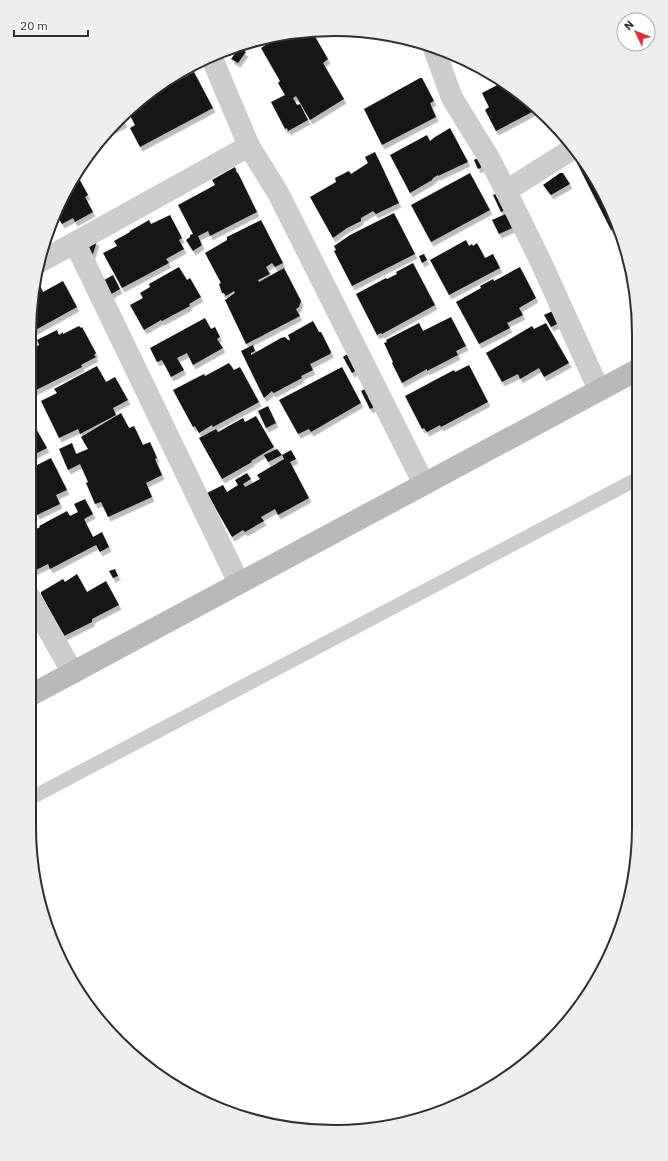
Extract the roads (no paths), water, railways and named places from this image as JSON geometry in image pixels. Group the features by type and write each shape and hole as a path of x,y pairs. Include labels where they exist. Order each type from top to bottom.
{"main road":[{"path":"36,692 632,373"}],"street":[{"path":"436,54 452,98 489,158 506,191 540,260 599,390"},
{"path":"213,62 249,146 278,193 424,484"},
{"path":"46,259 249,146"},
{"path":"506,191 569,151"},
{"path":"75,243 239,583"},
{"path":"36,608 73,673"}],"lane":[{"path":"36,795 632,482"}]}
